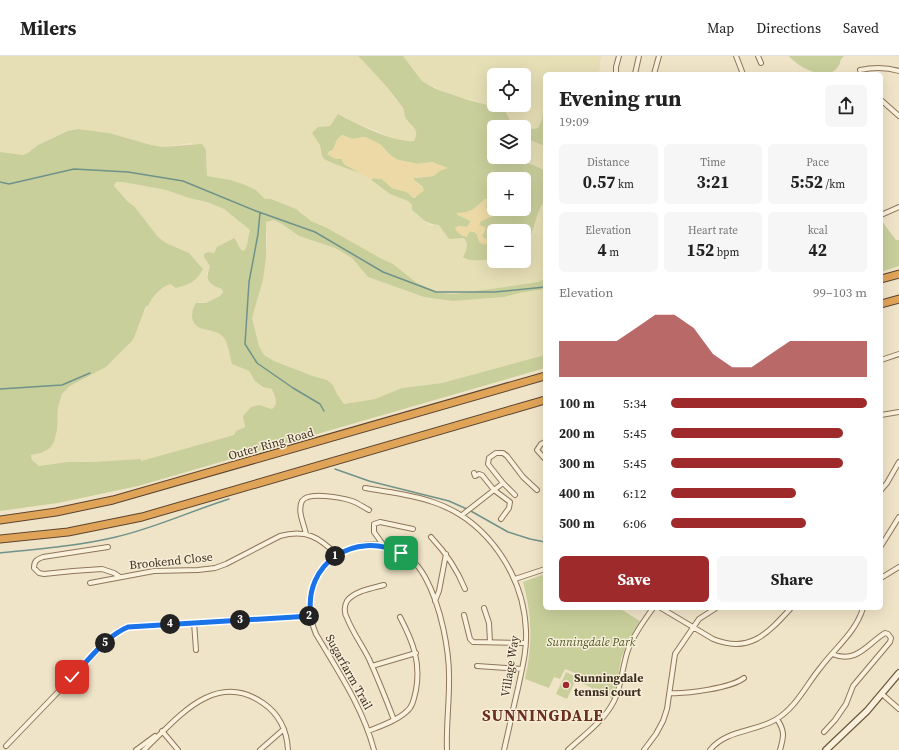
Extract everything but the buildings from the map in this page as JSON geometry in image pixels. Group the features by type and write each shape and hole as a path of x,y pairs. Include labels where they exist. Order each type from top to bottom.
{"highway":[{"path":"883,278 899,274"},
{"path":"883,303 899,299"},
{"name":"Outer Ring Road","path":"0,520 56,512 113,500 543,377"},
{"path":"0,539 68,532 142,517 543,401"}],"main road":[{"path":"826,750 867,711 899,673"}],"street":[{"path":"616,72 619,56"},
{"path":"635,72 639,56"},
{"path":"654,72 658,56"},
{"path":"736,56 742,72"},
{"path":"758,56 761,63"},
{"path":"861,72 872,67 899,71"},
{"path":"883,102 899,116"},
{"path":"883,214 899,207"},
{"path":"883,359 899,354"},
{"path":"883,415 899,412"},
{"path":"543,443 537,450 543,457"},
{"path":"515,495 488,464 489,458 496,453 500,452 507,456 523,477 537,490"},
{"path":"883,488 888,483 899,462"},
{"path":"474,473 474,476 479,474 482,475 494,490 510,502 510,508 501,519"},
{"path":"462,515 503,483"},
{"name":"Village Way","path":"365,488 432,501 462,515 481,531 505,560 515,579 524,612 526,631 522,669 504,750"},
{"path":"306,534 300,511 303,499 307,497 320,496 346,499 369,510"},
{"path":"883,543 899,517"},
{"path":"384,546 374,532 374,524 380,522 413,529"},
{"name":"Brookend Close","path":"90,583 154,571 215,568 226,564 280,536 290,534 306,534 322,541 337,555"},
{"path":"431,537 446,554 465,589"},
{"name":"Sugarfarm Trail","path":"374,750 368,730 350,693 316,634 311,616 310,601 313,586 322,568 337,555 358,546 368,545 384,546 401,553 417,566 425,578 435,601 446,644 450,681 447,750"},
{"path":"108,547 43,557 37,559 34,568 39,573 44,574 73,570 102,569 120,577"},
{"path":"435,601 439,591 446,554"},
{"path":"883,577 899,567"},
{"path":"515,579 543,570"},
{"path":"384,585 353,595 348,599 345,605 345,611 346,618 372,666 394,720"},
{"path":"484,608 489,623 490,642"},
{"path":"568,750 600,720 614,702 628,650 652,610"},
{"path":"664,610 721,642 736,644 745,644 761,638 789,610"},
{"path":"644,750 656,734 663,721 670,693 673,660 675,654 693,627 703,616 713,610"},
{"path":"710,750 720,740 728,736 760,727 777,719 788,710 821,667 854,628 862,610"},
{"path":"464,615 471,641 476,643 525,643"},
{"path":"6,746 101,647 120,630 137,626 311,616"},
{"path":"368,730 394,720 406,712 411,707 414,700 418,670 416,653 411,636 400,617"},
{"path":"194,622 196,650"},
{"path":"824,732 835,720 846,704 853,686 890,642 891,638 885,633 862,652 856,655 844,657 832,654"},
{"path":"372,666 416,653"},
{"path":"477,666 522,669"},
{"path":"670,693 690,693 736,683 744,678"},
{"path":"136,750 194,704 202,699 218,693 228,692 249,695 267,705 284,729 288,750"},
{"path":"882,694 899,709"},
{"path":"777,719 783,729 784,735 780,750"},
{"path":"260,750 284,729"},
{"path":"144,750 160,732"},
{"path":"160,732 178,750"}],"shaded area":[{"path":"0,56 358,56 374,72 404,110 406,119 416,129 416,136 414,141 406,142 399,140 359,124 339,114 330,126 318,127 318,140 324,159 362,174 390,194 408,201 412,205 412,210 424,221 430,225 439,225 444,230 446,235 453,239 464,238 467,242 466,251 473,261 487,260 487,268 531,268 531,236 543,202 543,280 538,282 454,294 440,293 417,283 393,264 327,228 311,221 301,212 271,199 265,199 256,190 207,176 206,150 192,143 162,147 109,133 78,129 38,145 23,155 0,152"},
{"path":"403,56 601,56 599,72 543,72 543,118 541,126 538,128 531,129 531,120 510,120 506,112 531,112 531,68 487,68 487,104 449,94 422,81"},
{"path":"531,141 543,145 543,170 531,164"},
{"path":"116,182 166,190 189,198 207,202 224,209 250,230 248,233 247,247 244,252 240,249 237,240 231,239 217,247 214,253 208,252 204,257 210,266 207,274 212,285 222,289 223,292 220,296 206,303 199,302 202,329 213,331 223,336 226,341 232,364 249,371 255,381 273,389 273,394 277,400 275,407 272,409 259,405 245,427 236,431 234,435 141,461 67,462 38,466 32,460 31,455 41,453 57,430 58,407 62,394 70,386 106,367 134,338 150,301 165,285 170,284 175,288 201,265 189,253 166,243 158,237 134,206 128,202 114,186"},
{"path":"274,220 299,236 335,248 352,258 368,277 424,297 453,301 504,297 543,289 543,356 442,383 402,388 375,399 344,404 333,385 327,380 274,361 264,355 259,346 252,318 263,280 266,258 266,222"}],"green space":[{"path":"358,56 403,56 422,81 436,89 487,105 487,112 506,112 510,120 487,120 487,164 531,164 543,170 543,202 531,236 531,224 487,224 487,260 474,261 467,259 463,257 466,251 467,243 464,238 449,239 439,225 427,222 412,210 412,205 408,201 390,194 371,180 373,178 382,179 392,188 407,192 415,198 423,187 414,180 414,178 433,176 441,170 447,168 432,162 418,164 398,160 390,155 381,145 365,137 352,139 342,135 337,140 333,150 328,152 333,158 342,159 344,164 362,174 324,159 320,145 312,133 318,127 330,126 338,114 386,136 406,141 414,141 416,131 406,119 403,108"},
{"path":"789,56 844,56 838,67 832,72 814,72 794,61"},
{"path":"543,114 543,145 531,141 531,129 538,128"},
{"path":"78,129 109,133 162,147 202,144 206,150 207,176 243,184 256,190 265,199 271,199 296,209 311,221 327,228 393,264 417,283 440,293 454,294 538,282 543,280 543,289 504,297 453,301 424,297 368,277 352,258 335,248 299,236 274,220 266,222 266,258 263,280 252,318 259,346 264,355 274,361 327,380 333,385 344,404 375,399 402,388 442,383 543,356 543,369 138,486 58,503 0,511 0,152 23,155 38,145 68,131","holes":["116,182 123,182 166,190 189,198 207,202 224,209 250,230 247,246 244,251 234,238 217,247 214,253 208,252 204,254 204,257 210,266 208,279 211,283 222,289 223,292 220,296 206,303 196,303 192,317 197,326 216,332 224,338 232,364 249,371 255,381 263,387 272,389 276,399 276,404 272,409 259,405 251,407 243,416 245,427 236,431 234,435 141,461 141,459 67,462 39,466 32,460 31,455 41,453 50,448 54,442 57,430 58,407 62,394 70,386 106,367 131,342 134,338 146,306 148,306 160,290 170,284 176,288 189,284 198,277 203,269 189,253 166,243 158,237 134,206 128,202 114,186"]},
{"path":"883,223 896,240 899,240 899,266 883,271"},
{"name":"Sunningdale Park","path":"543,575 543,610 622,610 640,621 628,641 621,659 613,699 578,681 580,675 565,669 560,679 554,677 549,688 525,679 528,666 530,642 530,618 523,582"},
{"name":"Sunningdale tennsi court","path":"566,672 577,677 567,699 556,694"}],"sand":[{"path":"342,135 352,139 365,137 374,141 381,145 390,155 398,160 418,164 431,162 448,168 441,170 433,176 414,178 414,180 423,188 424,191 413,198 407,192 392,188 382,179 373,178 371,180 343,163 342,159 333,158 327,154 333,150 337,140"},
{"path":"487,199 487,216 492,216 480,222 479,225 485,227 482,236 487,240 487,243 484,245 479,242 476,232 469,232 467,237 460,234 455,228 458,226 467,227 471,221 456,213 472,210"}],"waterway":[{"path":"0,182 9,184 74,169 128,172 183,181 256,211 315,232 383,272 436,292 495,292 543,287"},
{"path":"260,213 258,234 249,282 245,344 257,363 293,388 320,404 324,411"},
{"path":"0,389 62,385 90,373"},
{"path":"335,469 369,481 449,501 469,510 508,532 543,542"},
{"path":"0,553 44,549 116,537 145,529 229,499"}],"place":[{"name":"Sunningdale tennsi court","path":"566,685"}],"district":[{"name":"SUNNINGDALE","path":"543,715"}],"route":[{"path":"72,677 112,636 120,630 128,627 311,616 310,596 313,586 322,568 337,555 358,546 368,545 384,546 401,553"}]}
